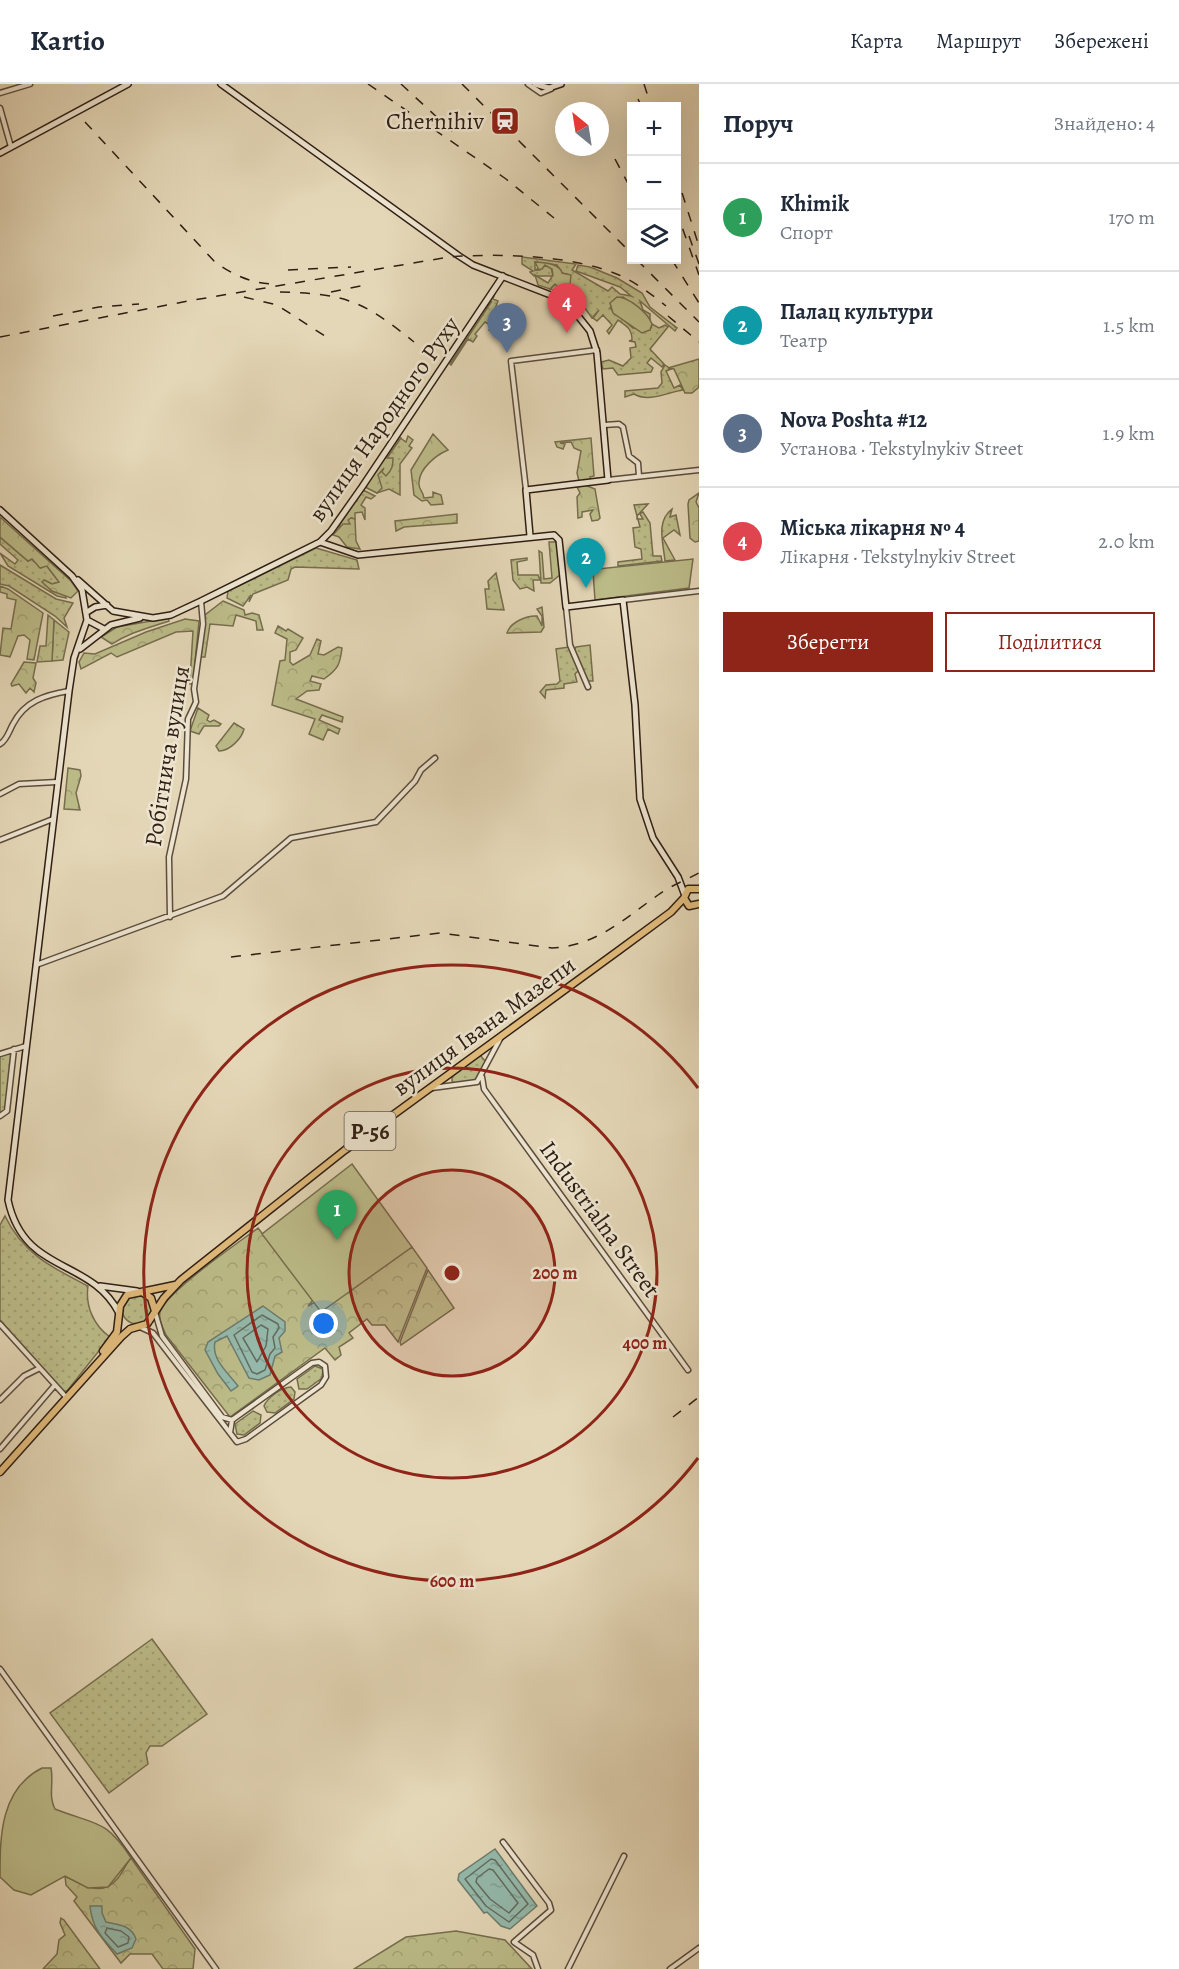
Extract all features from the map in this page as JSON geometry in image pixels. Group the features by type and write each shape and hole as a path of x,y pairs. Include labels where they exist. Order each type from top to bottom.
{"main road":[{"name":"вулиця Івана Мазепи","path":"155,1312 176,1285 345,1150 673,909 696,888"},
{"path":"685,899 699,904"},
{"name":"вулиця Івана Мазепи","path":"137,1291 176,1285"},
{"path":"137,1291 150,1296 155,1312"},
{"name":"Р-56","path":"92,1367 117,1332 120,1306 124,1298 137,1291"},
{"name":"Р-56","path":"0,1472 121,1337 130,1329 150,1321 155,1312"},
{"path":"120,1314 129,1325 139,1327"}],"street":[{"path":"0,93 15,85 30,84"},
{"path":"0,153 128,84"},
{"path":"221,84 473,265 566,301 590,331 597,350 608,480"},
{"path":"528,84 543,88 561,84"},
{"path":"0,108 11,147"},
{"name":"вулиця Народного Руху","path":"144,617 171,615 320,542 331,531 362,487 503,276"},
{"path":"530,536 511,361 597,350"},
{"path":"604,425 619,424 623,427 629,456 638,463 639,476"},
{"path":"526,490 699,470"},
{"path":"0,510 113,611 144,617"},
{"path":"320,542 358,555 530,536 558,537 570,645 588,687"},
{"path":"72,576 82,590 87,620 69,691 9,1190 11,1211 23,1237 35,1250 98,1286 112,1299 120,1314"},
{"path":"566,607 699,591"},
{"path":"623,600 635,705 640,799 653,838 678,877 685,899"},
{"name":"Робітнича вулиця","path":"170,917 169,857 186,779 189,719 196,702 194,689 203,624 201,601"},
{"path":"87,612 95,607 107,605"},
{"path":"111,625 114,620 113,611"},
{"path":"78,650 111,625 144,617"},
{"path":"87,620 105,629"},
{"path":"0,744 4,741 16,718 32,702 69,691"},
{"path":"36,965 223,896 291,838 376,822 415,781 421,770 435,758"},
{"path":"0,794 19,784 57,782"},
{"path":"0,840 54,818"},
{"path":"678,877 696,888"},
{"path":"471,1085 482,1077 502,1035"},
{"path":"0,1054 26,1046"},
{"path":"0,1116 7,1111 14,1049"},
{"path":"479,1052 488,1062"},
{"path":"449,1073 451,1082 458,1086"},
{"name":"Industrialna Street","path":"482,1077 484,1089 688,1370"},
{"path":"428,1089 471,1085 484,1089"},
{"path":"98,1286 137,1291"},
{"path":"139,1327 153,1333 237,1442 246,1439 321,1386 326,1377 327,1369 319,1362 312,1363 232,1420 222,1418 162,1336 155,1312"},
{"path":"0,1324 38,1369 66,1397"},
{"path":"0,1334 6,1331"},
{"path":"0,1400 24,1376 38,1369"},
{"path":"0,1449 54,1386"},
{"path":"230,1435 232,1420"},
{"path":"0,1669 216,1969"},
{"path":"503,1842 549,1903 550,1911 514,1942 532,1955 538,1969"},
{"path":"568,1969 624,1856"},
{"path":"670,1969 699,1948"}],"green space":[{"path":"522,257 576,264 572,270 608,291 612,287 620,294 631,296 620,287 576,271 578,265 590,267 617,278 642,293 650,307 677,328 675,331 640,301 643,310 650,314 650,319 623,297 610,308 633,328 650,330 652,324 659,328 665,325 668,327 650,349 664,364 662,367 651,358 647,363 653,368 651,372 618,375 613,368 603,369 601,362 609,360 623,366 631,358 630,348 636,347 635,342 629,341 632,340 628,328 618,320 609,334 607,331 612,325 603,315 597,321 593,318 599,310 592,318 582,304 574,304 563,289 560,292 550,289 555,284 570,279 570,275 562,273 557,265 535,262 535,270 540,270 545,264 551,267 553,276 534,276 530,272 533,271 522,264"},
{"path":"535,262 555,265 562,273 571,275 570,284 558,287 555,284 550,289 538,285 535,275 548,283 553,275 552,269 545,265 542,269 536,270 538,268"},
{"path":"496,290 493,299 498,301 493,314 496,322 491,323 498,329 514,333 503,339 489,330 492,326 485,322 475,334 477,336 473,342 468,339 451,365 492,301 478,316"},
{"path":"617,297 627,300 642,311 652,324 650,330 642,333 613,313 610,303"},
{"path":"699,359 699,387 692,393 685,393 674,369 668,368"},
{"path":"665,365 671,369 666,371 674,388 680,385 683,390 652,397 634,394 625,397 625,391 658,388 662,383 661,372"},
{"path":"433,434 448,450 429,463 420,477 419,487 424,498 433,497 433,492 441,495 443,504 431,505 427,500 422,501 414,495 411,470"},
{"path":"408,436 413,440 409,446 412,448 400,464 400,495 389,489 377,493 367,488 399,437 406,442"},
{"path":"399,437 401,438 387,458 393,458 391,470 386,476 382,472 384,468 378,475 382,488 377,493 367,488 366,485"},
{"path":"591,438 594,476 590,477 591,480 579,481 577,473 581,451 574,448 571,442 560,443 565,444 563,449 557,447 555,442"},
{"path":"585,485 595,489 600,518 598,520 592,521 590,514 593,510 582,512 582,517 578,518 577,497 580,493 577,487"},
{"path":"363,490 375,496 371,499 366,497 361,505 365,508 365,520 362,512 355,513 355,519 351,518 350,524 338,527"},
{"path":"699,493 696,502 699,508 699,541 695,542 690,538 688,504 689,500"},
{"path":"648,504 637,516 634,505"},
{"path":"672,509 670,517 676,515 680,535 674,530 663,538 675,560 665,561 662,539 662,526"},
{"path":"643,512 650,523 653,556 661,556 662,561 618,566 618,562 642,559 641,549 635,547 633,528 640,527 638,519 643,519 640,514"},
{"path":"457,514 457,523 404,527 396,531 395,521"},
{"path":"0,517 71,581 78,591 71,598 52,591 42,582 44,580 52,584 59,582 47,566 40,568 32,559 28,561 0,537"},
{"path":"355,519 356,541 360,549 347,547 339,537 333,535 343,524 350,524 348,520"},
{"path":"0,537 28,561 32,559 41,568 46,565 59,582 52,584 44,580 52,591 65,594 66,598 57,596 8,566 0,553 15,564 18,560 0,544"},
{"path":"549,542 557,542 561,574 550,583 541,583 539,551 542,553 544,579 552,578"},
{"path":"316,548 357,560 359,569 295,567 291,569 288,580 253,594 249,602 251,595 243,606 227,598 228,591"},
{"path":"527,558 527,560 517,562 518,575 538,575 540,580 533,580 534,591 527,587 520,589 513,580 511,560"},
{"path":"693,559 689,588 595,600 593,572 585,573 585,565 593,564 598,569"},
{"path":"0,565 56,599 73,603 64,618 67,627 55,616 9,586 0,584"},
{"path":"496,573 504,610 487,609 485,589 489,589 488,581"},
{"path":"0,586 43,613 34,660 27,659 30,640 24,635 18,636 10,657 0,655 3,628 11,629 16,600 7,598 7,594 0,592"},
{"path":"223,601 244,610 245,615 252,613 259,615 263,630 257,630 256,621 236,615 233,626 210,624 205,657 201,657 205,615"},
{"path":"542,607 544,627 541,632 507,633 515,623 529,617 537,616 542,626 542,616 537,609"},
{"path":"48,615 54,620 52,661 37,662 40,646 46,646"},
{"path":"168,618 169,621 133,633 112,644 101,637 117,627"},
{"path":"185,619 199,621 193,683 190,684 193,631 176,632 117,657 111,653 81,669 79,662 84,653 95,654 146,632"},
{"path":"54,620 69,632 63,660 52,661"},
{"path":"278,626 303,638 296,650 290,652 290,662 293,665 310,655 317,639 321,641 318,654 324,655 338,647 342,648 338,666 332,672 324,679 312,676 310,681 321,684 319,690 307,691 296,699 343,717 342,722 322,715 319,720 340,729 338,734 328,729 323,740 309,734 315,719 272,705 280,661 285,660 287,639 275,633"},
{"path":"590,645 593,681 588,681 574,650 576,647"},
{"path":"569,647 579,670 575,674 577,682 564,684 564,688 546,690 545,698 540,692 546,685 557,684 560,681 556,649"},
{"path":"24,662 36,663 33,678 36,683 34,692 30,688 26,693 19,684 12,686 11,684"},
{"path":"198,708 209,715 207,720 210,722 214,720 221,724 204,726 199,734 190,731"},
{"path":"234,723 244,729 243,733 231,746 219,751 216,746"},
{"path":"68,768 80,770 81,776 76,793 80,810 64,809"},
{"path":"13,1052 6,1110 0,1115 0,1055"},
{"path":"480,1055 486,1062 476,1080 455,1084 452,1076"},
{"path":"352,1164 412,1247 321,1312 262,1234"},
{"path":"5,1216 12,1229 30,1250 51,1266 88,1286 88,1301 92,1315 99,1327 110,1337 67,1391 62,1391 0,1320 0,1225"},
{"path":"258,1228 313,1300 308,1306 412,1247 427,1268 398,1342 385,1325 372,1325 367,1319 349,1333 353,1338 339,1347 341,1355 335,1360 325,1348 230,1417 166,1335 160,1321 160,1312 165,1303 188,1281"},
{"path":"428,1270 454,1308 401,1345 400,1342"},
{"path":"137,1294 148,1298 152,1309 148,1320 137,1324 126,1320 122,1309 126,1298"},
{"path":"315,1366 323,1369 322,1378 307,1389 299,1389 297,1379"},
{"path":"291,1387 295,1392 294,1399 275,1413 267,1412 264,1406 271,1396"},
{"path":"253,1411 261,1415 260,1423 244,1435 237,1434 235,1424"},
{"path":"152,1639 207,1714 162,1746 150,1746 146,1753 148,1764 109,1793 50,1713"},
{"path":"42,1768 51,1768 52,1799 55,1809 106,1829 131,1858 108,1887 88,1888 65,1876 31,1895 14,1890 0,1877 2,1830 10,1801 28,1777"},
{"path":"131,1858 195,1949 193,1969 163,1969 152,1954 130,1954 121,1963 74,1901 77,1897 66,1885 65,1876 99,1889 112,1884"},
{"path":"61,1918 100,1969 43,1969 57,1954 59,1940 65,1935 60,1923"},
{"path":"456,1931 505,1940 532,1969 354,1969 406,1937"}],"water":[{"path":"263,1306 285,1322 285,1331 279,1338 282,1352 275,1356 270,1375 259,1380 249,1378 227,1336 215,1342 214,1348 218,1360 238,1386 231,1391 218,1374 205,1350 208,1342"},
{"path":"495,1849 537,1906 510,1929 501,1926 487,1912 484,1913 458,1880 459,1874"},
{"path":"90,1906 102,1906 106,1922 124,1926 134,1934 136,1939 132,1948 117,1954 95,1927"}],"railway":[{"path":"368,84 506,179 554,218"},
{"path":"401,84 454,133"},
{"path":"462,84 627,249"},
{"path":"644,84 650,102"},
{"path":"85,122 214,261 241,277 272,284"},
{"path":"615,159 627,182"},
{"path":"681,190 698,243"},
{"path":"681,224 699,275"},
{"path":"689,236 699,264"},
{"path":"0,337 188,301 449,257 469,256 558,259 601,268 632,282 666,306"},
{"path":"641,264 699,322"},
{"path":"675,264 699,303"},
{"path":"288,270 351,267"},
{"path":"331,292 365,285"},
{"path":"280,292 321,295 352,302 380,317 414,342"},
{"path":"244,297 277,305 331,340"},
{"path":"53,316 99,307 139,304"},
{"path":"668,316 699,342"},
{"path":"231,957 440,933 552,948 568,946 609,930 663,892 699,873"},
{"path":"673,1417 699,1397"}],"place":[{"name":"Chernihiv","path":"505,121"},
{"name":"Міська лікарня № 4","path":"567,333"},
{"name":"Nova Poshta #12","path":"507,353"},
{"name":"Палац культури","path":"586,588"},
{"name":"Khimik","path":"337,1240"}]}
